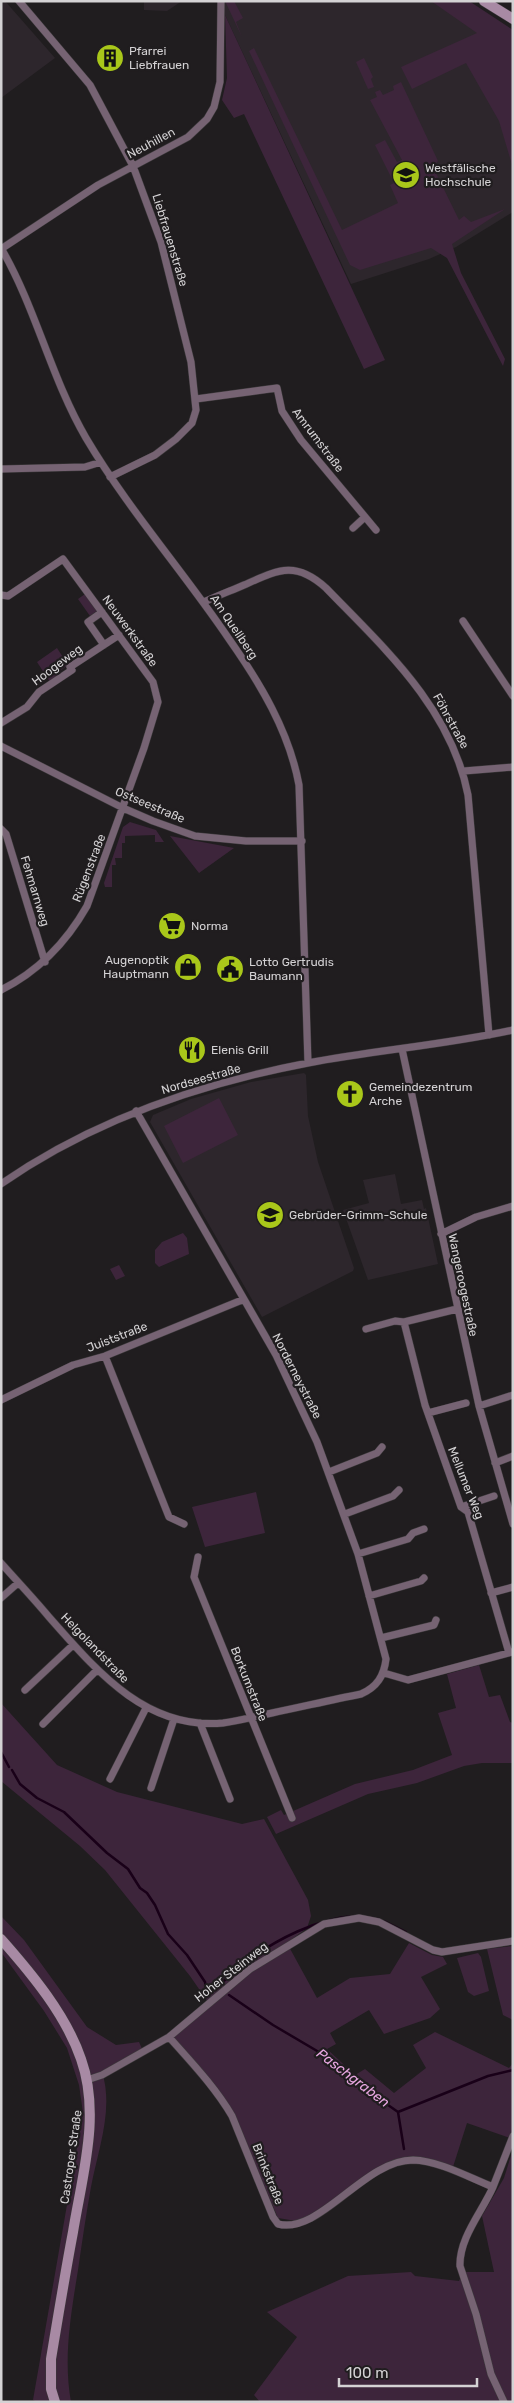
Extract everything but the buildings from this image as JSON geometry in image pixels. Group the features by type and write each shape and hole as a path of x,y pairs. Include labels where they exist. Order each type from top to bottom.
{"main road":[{"path":"484,1 513,19"},
{"name":"Castroper Straße","path":"1,1939 34,1980 74,2039 87,2080 91,2116 52,2360 51,2389 55,2402"}],"street":[{"name":"Liebfrauenstraße","path":"19,1 90,85 133,166 155,222 171,275 191,362 196,399 195,417 176,439 154,455 110,478"},
{"name":"Neuhillen","path":"1,248 133,166 188,137 207,118 214,107 220,82 221,1"},
{"name":"Am Quellberg","path":"1,248 18,278 76,422 110,478 204,602 244,660 291,750 299,785 308,1063"},
{"name":"Amrumstraße","path":"196,399 277,388 282,412 301,440 376,530"},
{"path":"1,469 85,467 101,462"},
{"path":"353,528 366,518"},
{"name":"Neuwerkstraße","path":"1,595 8,596 63,559 153,682 158,702 123,808"},
{"name":"Föhrstraße","path":"204,602 272,572 302,571 316,578 396,661 418,687 446,730 464,771 471,820 489,1035"},
{"path":"102,612 88,622 104,645"},
{"path":"463,621 513,696"},
{"name":"Hoogeweg","path":"1,724 27,707 40,692 72,670 70,667 119,635"},
{"name":"Ostseestraße","path":"1,746 153,822 195,836 246,841 302,841"},
{"path":"464,771 513,767"},
{"name":"Rügenstraße","path":"1,990 20,980 45,962 74,930 87,906 123,808"},
{"name":"Fehmarnweg","path":"1,829 6,834 45,962"},
{"name":"Nordseestraße","path":"1,1184 69,1141 136,1111 193,1090 308,1063 513,1030"},
{"name":"Wangeroogestraße","path":"402,1049 479,1406 513,1524"},
{"name":"Norderneystraße","path":"136,1111 242,1300 276,1355 317,1442 345,1514 358,1554 386,1659 384,1673"},
{"path":"441,1234 476,1217 513,1206"},
{"name":"Juiststraße","path":"1,1400 74,1365 105,1356 242,1300"},
{"path":"366,1328 395,1321 404,1322 457,1308"},
{"name":"Mellumer Weg","path":"404,1322 428,1413 461,1507 468,1512 511,1652"},
{"path":"105,1356 169,1517 184,1524"},
{"path":"479,1406 513,1395"},
{"path":"428,1413 466,1403"},
{"path":"329,1472 377,1453 382,1447"},
{"path":"494,1463 513,1456"},
{"path":"345,1514 393,1496 399,1490"},
{"path":"461,1507 494,1496"},
{"path":"358,1554 408,1540 413,1533 424,1529"},
{"name":"Borkumstraße","path":"198,1557 194,1577 292,1818"},
{"name":"Helgolandstraße","path":"1,1563 73,1645 97,1670 128,1697 146,1708 174,1719 223,1723 250,1718"},
{"path":"369,1596 421,1581 424,1578"},
{"path":"1,1598 18,1583"},
{"path":"492,1593 513,1587"},
{"path":"381,1638 434,1625 436,1620"},
{"path":"25,1690 73,1645"},
{"path":"250,1718 361,1694 370,1690 384,1673 408,1680 511,1652"},
{"path":"43,1724 97,1670"},
{"path":"110,1779 146,1708"},
{"path":"151,1788 174,1719"},
{"path":"200,1722 230,1799"},
{"name":"Hoher Steinweg","path":"87,2080 102,2075 169,2037 250,1968 324,1924 359,1918 379,1922 433,1950 442,1952 513,1941"},
{"name":"Brinkstraße","path":"169,2037 214,2087 232,2116 273,2217 278,2224 286,2225 311,2217 330,2206 379,2170 401,2162 428,2162 493,2187"},
{"path":"504,2402 491,2374 476,2314 460,2266 460,2258 465,2239 493,2187 513,2136"}],"shaded area":[{"path":"5,1 55,58 1,98 1,2"},
{"path":"144,1 182,1 167,11 144,10"},
{"name":"Westfälische Hochschule","path":"225,1 449,1 513,45 513,212 456,247 429,259 351,284 225,15"},
{"path":"225,1 234,1 243,18 236,22 242,37"},
{"path":"431,1 469,1 513,30 513,168 499,121 466,63 412,89 401,67 477,33"},
{"path":"225,15 385,360 364,369 244,114 234,118 222,100 227,78"},
{"path":"254,48 342,230 398,203 390,185 394,183 375,145 385,140 397,162 402,160 370,100 377,97 375,92 380,90 383,95 394,90 393,86 401,82 438,161 433,167 459,220 464,216 471,222 505,209 452,244 461,273 505,359 503,366 447,258 431,248 360,270 350,265 249,51"},
{"path":"364,58 373,77 371,79 374,87 368,89 356,62"},
{"path":"85,594 97,611 90,616 78,599"},
{"path":"57,648 68,665 60,671 62,674 50,682 37,662"},
{"path":"130,822 156,830 164,842 155,842 155,835 125,836 125,843 122,843 122,858 115,858 116,865 112,865 112,887 105,887 104,883 123,827"},
{"path":"170,836 234,848 199,873"},
{"name":"Gebrüder-Grimm-Schule","path":"304,1073 306,1075 308,1116 318,1162 354,1268 353,1271 262,1317 150,1122 153,1115 191,1099 251,1082"},
{"path":"219,1098 238,1135 183,1163 164,1126"},
{"path":"395,1174 401,1204 422,1200 424,1209 426,1208 438,1264 368,1280 343,1210 369,1203 363,1180"},
{"path":"183,1233 187,1238 189,1254 159,1267 155,1263 155,1250 162,1242"},
{"path":"119,1265 125,1276 116,1280 110,1269"},
{"path":"256,1492 265,1533 205,1547 192,1507"},
{"path":"479,1665 489,1697 500,1695 510,1722 513,1723 513,1763 482,1763 464,1766 417,1783 368,1794 276,1834 267,1817 281,1810 284,1815 355,1784 413,1770 452,1755 438,1713 456,1708 447,1674"},
{"path":"1,1703 57,1765 117,1792 242,1824 264,1819 308,1900 311,1916 307,1928 208,2002 190,1976 105,1870 80,1846 1,1781"},
{"path":"1,1916 24,1940 87,2027 116,2045 139,2042 143,2051 102,2072 105,2086 106,2115 87,2208 69,2336 68,2369 71,2402 37,2402 33,2400 83,2113 79,2085 67,2048 44,2011 1,1952"},
{"path":"409,1943 432,1955 443,1957 447,1964 421,1977 440,2009 430,2018 384,2034 369,2010 330,2033 336,2044 327,2049 355,2075 365,2069 394,2093 426,2068 413,2045 435,2032 509,2068 513,2063 513,2139 467,2123 452,2170 433,2162 394,2163 317,2213 296,2221 278,2218 234,2116 170,2037 251,1970 288,1945 317,1998 350,1978 390,1974"},
{"path":"513,1946 513,2020 503,2015 487,1949"},
{"path":"478,1953 481,1957 489,1991 474,1996 468,1992 457,1958"},
{"path":"513,2149 513,2402 260,2402 254,2395 297,2337 267,2312 348,2276 411,2272 415,2276 459,2281 463,2272 494,2272 482,2216 504,2178"}],"waterway":[{"name":"Paschgraben","path":"1,1752 9,1767"},
{"name":"Paschgraben","path":"12,1770 20,1784 37,1798 64,1812 107,1853 128,1869 140,1888 147,1893 155,1905 168,1934 187,1955 205,1982 207,1993 257,1954 283,1938 326,1921 354,1916"},
{"path":"362,1916 379,1919"},
{"path":"384,1921 406,1932"},
{"name":"Paschgraben","path":"229,1995 273,2025 329,2058 358,2084 398,2112 488,2076 513,2070"},
{"path":"398,2112 404,2149"}],"place":[{"name":"Pfarrei Liebfrauen","path":"110,58"},
{"name":"Westfälische Hochschule","path":"406,175"},
{"name":"Norma","path":"172,926"},
{"name":"Augenoptik Hauptmann","path":"188,967"},
{"name":"Lotto Gertrudis Baumann","path":"230,969"},
{"name":"Elenis Grill","path":"192,1050"},
{"name":"Gemeindezentrum Arche","path":"350,1094"},
{"name":"Gebrüder-Grimm-Schule","path":"270,1215"}]}
